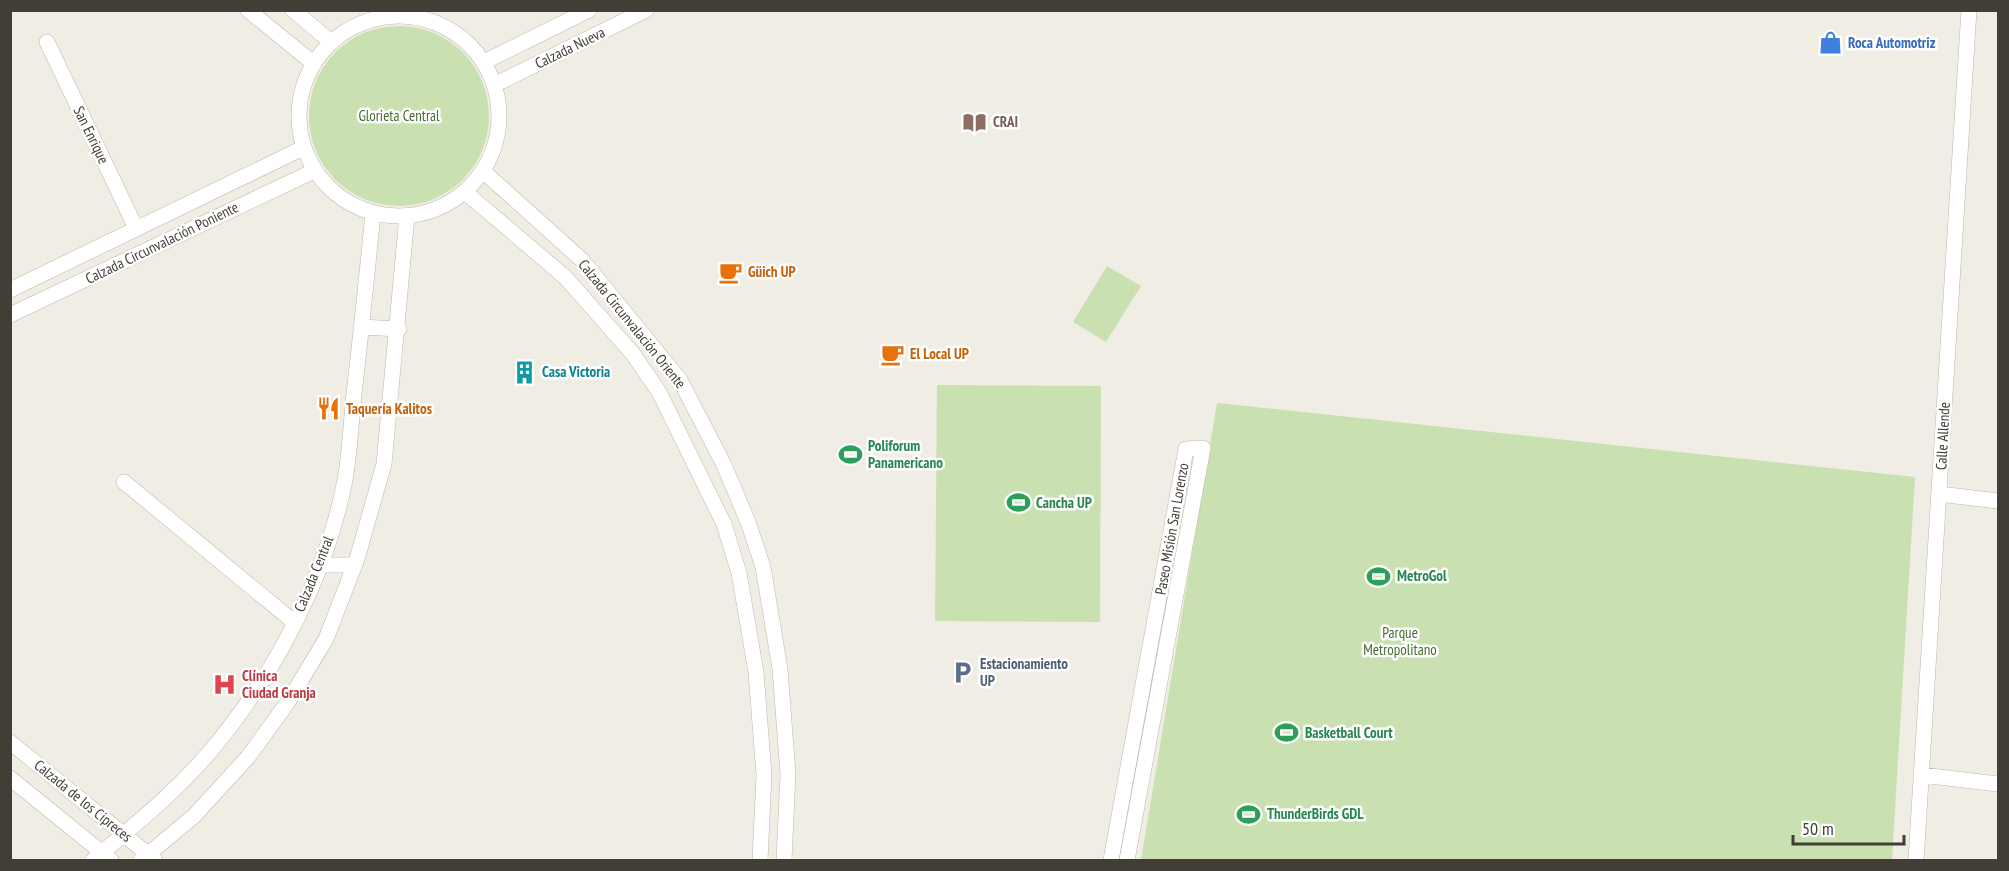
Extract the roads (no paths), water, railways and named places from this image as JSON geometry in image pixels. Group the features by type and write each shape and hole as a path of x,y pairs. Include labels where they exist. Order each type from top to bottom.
{"street":[{"path":"248,10 313,63"},
{"path":"293,10 331,42"},
{"path":"483,62 589,10"},
{"name":"Calzada Nueva","path":"494,85 646,10"},
{"name":"Calle Allende","path":"1916,861 1969,10"},
{"path":"391,13 425,15 461,38 483,62 494,85 500,115 498,135 483,171 465,192 448,204 428,212 407,216 373,214 350,204 330,190 314,171 303,148 298,113 300,96 313,63 331,42 343,31 391,13"},
{"name":"San Enrique","path":"47,42 136,228"},
{"name":"Calzada Circunvalación Poniente","path":"10,290 303,148"},
{"name":"Calzada Circunvalación Poniente","path":"10,315 314,171"},
{"name":"Calzada Circunvalación Oriente","path":"483,171 582,260 680,380 724,465 763,567 770,609 783,699 787,749 788,798 784,861"},
{"name":"Calzada Circunvalación Oriente","path":"465,192 565,277 633,354 659,392 724,524 739,573 759,702 764,775 760,861"},
{"path":"168,213 178,236"},
{"name":"Calzada Central","path":"102,858 123,834 170,792 217,743 243,708 294,622 328,548 345,478 373,214"},
{"path":"148,859 194,816 267,734 326,639 354,565 384,464 399,329 407,216"},
{"path":"361,327 399,329"},
{"path":"659,392 680,380"},
{"name":"Paseo Misión San Lorenzo","path":"1111,861 1186,449 1203,448 1127,861"},
{"path":"124,482 294,622"},
{"path":"1939,494 1998,501"},
{"path":"729,539 750,531"},
{"path":"320,565 354,565"},
{"path":"746,613 770,609"},
{"path":"759,702 783,699"},
{"name":"Calzada de los Cipreces","path":"10,742 123,834 148,859"},
{"path":"763,754 787,749"},
{"path":"1922,775 1998,784"},
{"name":"Calzada de los Cipreces","path":"10,778 102,858"}],"place":[{"name":"Roca Automotriz","path":"1830,43"},
{"name":"CRAI","path":"975,122"},
{"name":"Güich UP","path":"730,272"},
{"name":"El Local UP","path":"892,354"},
{"name":"Casa Victoria","path":"524,372"},
{"name":"Taquería Kalitos","path":"328,409"},
{"name":"Poliforum Panamericano","path":"850,455"},
{"name":"Cancha UP","path":"1018,503"},
{"name":"MetroGol","path":"1379,576"},
{"name":"Estacionamiento UP","path":"962,673"},
{"name":"Clínica Ciudad Granja","path":"224,685"},
{"name":"Basketball Court","path":"1287,733"},
{"name":"ThunderBirds GDL","path":"1249,814"}],"park label":[{"name":"Glorieta Central","path":"399,116"},
{"name":"Parque Metropolitano","path":"1400,642"}]}
